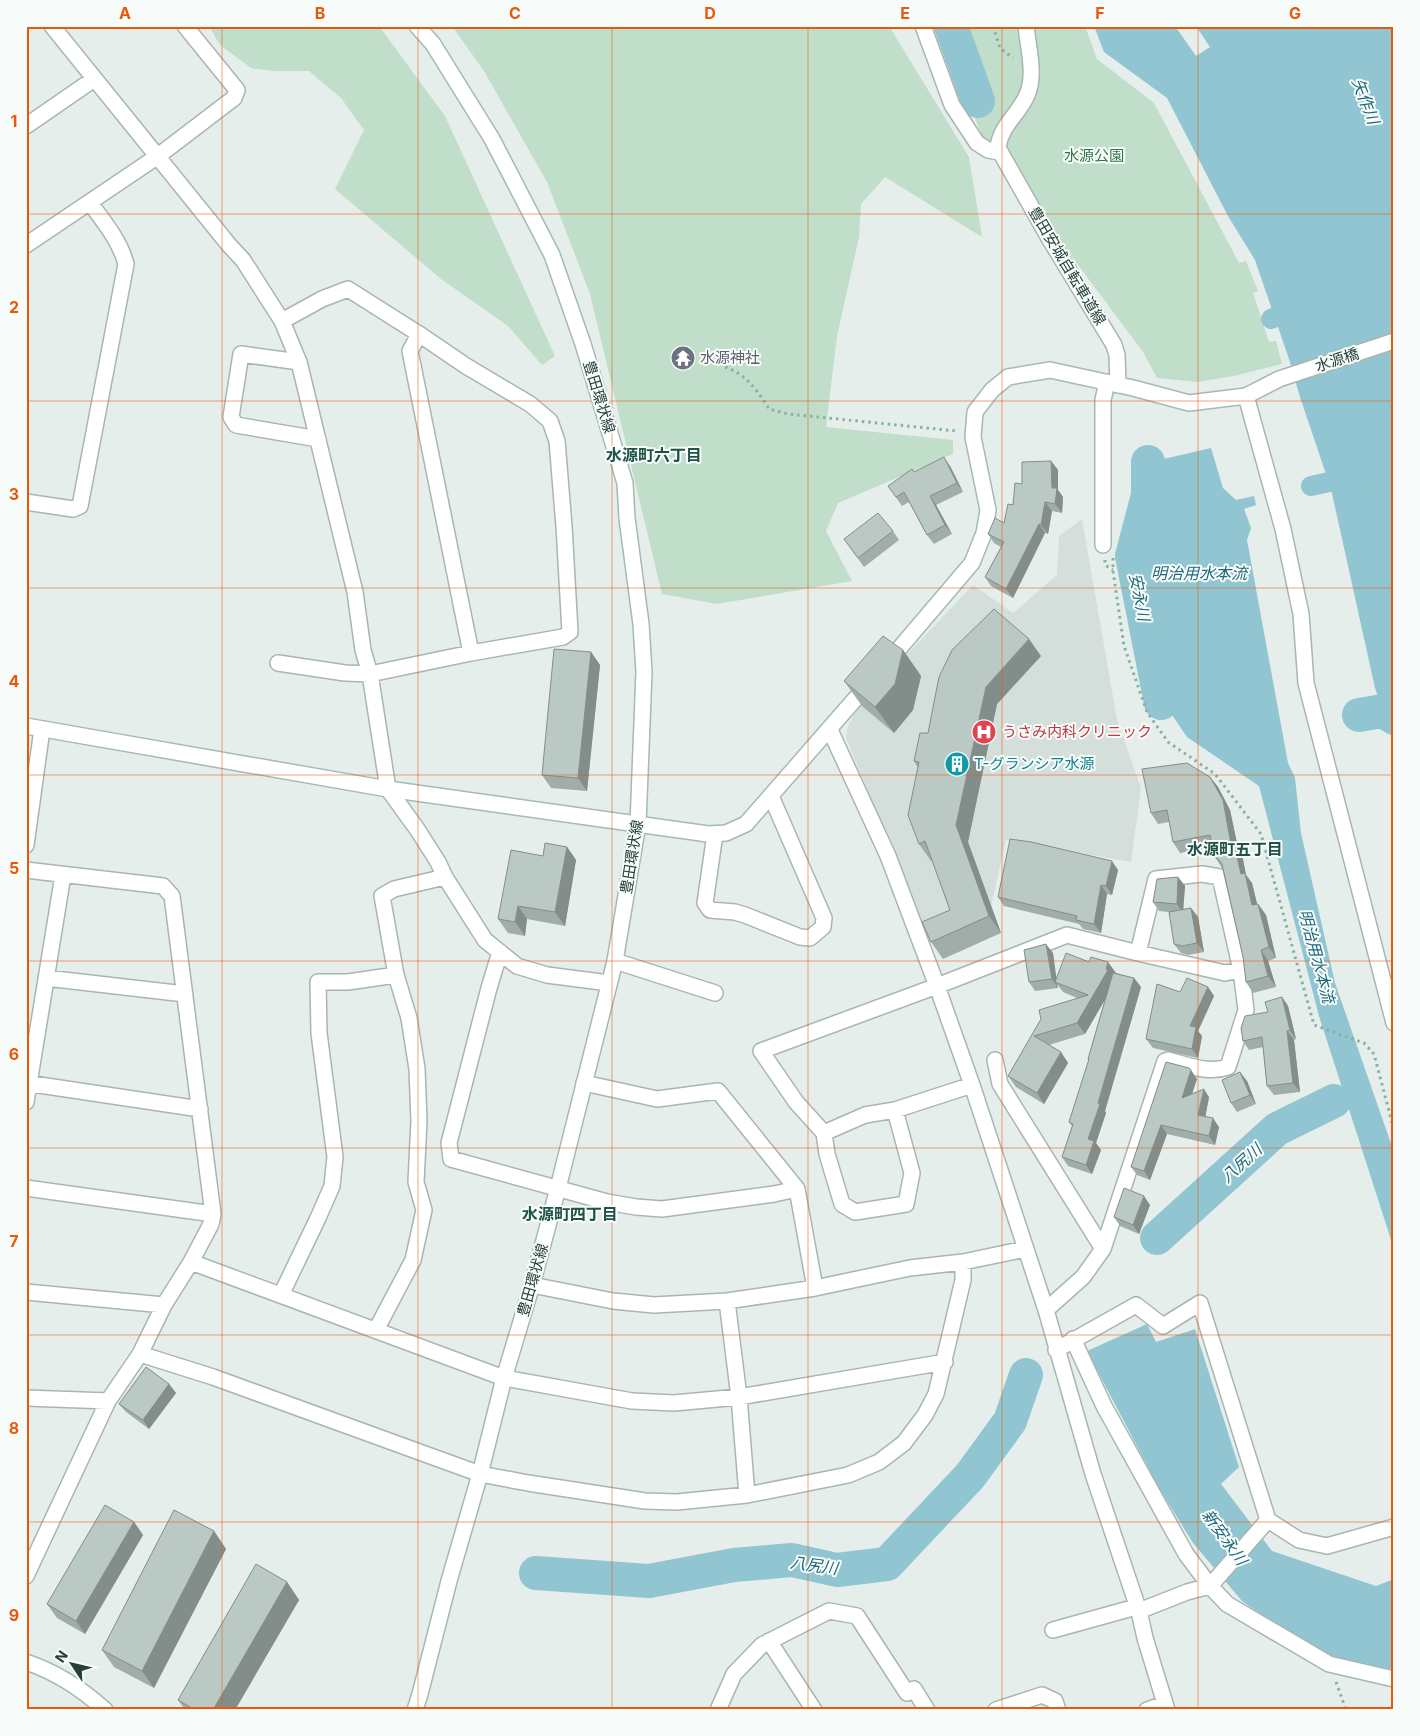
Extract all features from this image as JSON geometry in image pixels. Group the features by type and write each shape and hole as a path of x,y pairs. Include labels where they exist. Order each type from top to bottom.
{"street":[{"path":"52,26 243,260 282,321 300,362 355,592 363,650 370,674 388,788 417,829 485,940 517,966 548,975 609,983"},
{"path":"26,245 158,156 234,98 237,90 185,26"},
{"name":"豊田環状線","path":"415,1710 480,1474 504,1378 532,1285 558,1188 615,961 638,824 644,672 641,624 627,518 625,482 583,344 552,255 492,139 442,58 417,26"},
{"path":"923,26 952,105 977,143 988,150 999,152 1000,137 1028,94 1031,78 1026,26"},
{"path":"26,126 94,79"},
{"name":"豊田安城自転車道線","path":"999,152 1114,345 1117,355 1112,384 1103,400 1108,548"},
{"path":"26,502 74,509 80,506 126,264 123,252 90,203"},
{"path":"278,663 345,673 370,674 471,653 563,638 570,632 557,441 550,421 530,404 466,366 348,289 322,299 282,321"},
{"path":"419,334 410,351 471,653"},
{"name":"水源橋","path":"1246,396 1279,379 1394,341"},
{"path":"300,362 242,354 231,418 236,425 318,438"},
{"path":"26,726 388,788 708,834 726,833 746,824 830,730 972,563 984,533 988,510 972,437 975,412 992,390 1008,377 1050,370 1133,388 1189,403 1246,396 1283,529 1301,614 1306,683 1394,1023"},
{"path":"26,845 42,729"},
{"path":"830,730 888,856 937,986 972,1085 1046,1310 1093,1474 1138,1609 1166,1707 1147,1710"},
{"path":"715,834 705,903 710,910 735,912 800,937 810,938 823,927 824,918 771,796"},
{"path":"26,870 163,886 172,896 213,1214 211,1224 191,1262 164,1305 140,1354 108,1401 26,1576"},
{"path":"1046,1310 1083,1277 1103,1249 1165,1061 1168,1060 1218,1071 1228,1067 1246,1010 1242,970 1220,877 1202,874 1156,879 1138,953"},
{"path":"26,1102 27,1083 63,875"},
{"path":"376,1330 413,1260 424,1210 416,1182 419,1121 417,1069 409,1018 396,975 382,896 394,889 445,877"},
{"path":"895,1110 912,1173 906,1204 854,1212 842,1204 827,1154 824,1133 796,1102 761,1051 937,986 1067,935 1225,973 1242,970"},
{"path":"500,952 448,1143 451,1159 607,1202 636,1207 662,1209 774,1194 797,1189"},
{"path":"615,961 715,993"},
{"path":"281,1295 332,1186 335,1157 319,1033 318,982 348,982 396,975"},
{"path":"46,978 185,994"},
{"path":"995,1060 1000,1084 1103,1249"},
{"path":"27,1083 200,1109"},
{"path":"584,1083 658,1099 718,1091 797,1189 815,1288"},
{"path":"824,1133 865,1115 895,1110 972,1085"},
{"path":"26,1188 213,1214"},
{"path":"532,1285 613,1301 654,1305 727,1301 815,1288 910,1268 963,1262 1025,1249"},
{"path":"191,1262 504,1378 632,1401 674,1403 739,1397 944,1362"},
{"path":"140,1354 213,1378 480,1474 645,1501 677,1502 747,1495 848,1475 879,1462 904,1443 926,1415 936,1394 963,1280 963,1262"},
{"path":"26,1292 164,1305"},
{"path":"727,1301 739,1397 747,1495"},
{"path":"1056,1350 1072,1339 1136,1305 1163,1326 1200,1303 1268,1520 1299,1540 1327,1546 1394,1527"},
{"path":"1072,1339 1104,1406 1186,1554 1210,1586 1227,1604 1329,1664 1394,1679"},
{"path":"26,1398 108,1401"},
{"path":"1053,1630 1138,1609 1210,1586 1268,1520"},
{"path":"718,1710 734,1674 762,1645 829,1611 856,1616 907,1693 914,1689 927,1710"},
{"path":"769,1641 814,1710"},
{"path":"26,1662 46,1669 88,1694 105,1710"},
{"path":"996,1710 1042,1695 1055,1701 1058,1710"}],"path":[{"path":"993,26 1000,48 1016,61"},
{"path":"725,367 736,371 756,389 769,409 779,412 950,430 962,434"},
{"path":"1108,548 1124,646 1146,712 1168,742 1215,774 1262,834 1314,1025 1364,1042 1374,1054 1394,1130"},
{"path":"1329,1664 1346,1710"}],"shaded area":[{"name":"うさみ内科クリニック","path":"1082,519 1117,720 1141,788 1131,862 1006,840 991,906 958,919 930,940 846,738 848,726 860,704 973,585 1013,613 1057,575 1059,536"}],"green space":[{"path":"209,26 379,26 445,116 555,356 542,365 508,326 441,279 335,189 364,130 341,98 309,71 275,71 251,68 220,45"},
{"path":"452,26 889,26 969,157 982,237 885,177 861,204 859,237 837,336 826,427 953,440 953,454 838,503 826,531 852,581 717,604 662,594 590,294 547,182 484,71"},
{"name":"水源公園","path":"939,26 1085,26 1097,59 1154,103 1239,263 1246,261 1258,291 1253,293 1269,342 1276,341 1282,364 1234,376 1197,382 1157,378 1143,352 982,136"}],"water":[{"name":"矢作川","path":"1094,26 1175,26 1196,56 1210,47 1196,26 1394,26 1394,743 1375,688 1331,489 1255,260 1228,216 1167,98 1104,52"},
{"name":"明治用水本流","path":"1211,448 1223,488 1236,500 1254,496 1256,505 1244,509 1251,528 1247,540 1288,763 1295,778 1301,833 1335,983 1394,1152 1394,1249 1319,1016 1259,786 1187,737 1172,715 1142,565 1141,544 1155,507 1158,487 1155,461"},
{"name":"新安永川","path":"1147,1324 1156,1342 1195,1329 1239,1467 1221,1484 1272,1551 1376,1586 1394,1579 1394,1670 1317,1653 1242,1601 1193,1543 1159,1488 1087,1351"}],"building":[{"path":"944,457 957,483 930,496 945,525 927,535 904,492 896,497 888,486 912,469 914,472"},
{"path":"1051,461 1052,488 1057,488 1055,504 1045,502 1041,525 1039,524 1006,589 985,577 1004,542 988,534 995,518 1004,523 1008,504 1013,505 1015,483 1022,484 1022,462"},
{"path":"878,513 893,531 858,558 844,539"},
{"name":"T-グランシア水源","path":"994,609 1029,639 986,687 956,825 989,916 931,942 922,922 950,910 925,841 919,844 908,815 919,762 914,761 920,733 928,733 939,677 952,650"},
{"path":"883,636 903,650 895,684 875,707 844,681"},
{"path":"554,649 591,652 578,778 542,775"},
{"path":"1187,763 1210,777 1223,800 1231,844 1234,843 1241,874 1245,873 1252,905 1258,904 1269,947 1261,950 1268,976 1246,982 1243,957 1222,864 1215,857 1210,835 1173,842 1167,810 1151,813 1142,769"},
{"path":"1010,839 1112,861 1106,886 1101,885 1094,924 1076,920 1077,916 998,897"},
{"path":"545,843 567,847 555,912 518,906 515,922 498,919 511,850 543,856"},
{"path":"1178,877 1177,904 1153,902 1157,879"},
{"path":"1191,908 1197,943 1182,946 1174,944 1169,912"},
{"path":"1046,944 1052,979 1029,982 1024,950"},
{"path":"1066,953 1089,962 1091,957 1108,962 1106,969 1108,970 1077,1023 1034,1036 1061,1052 1037,1093 1008,1076 1041,1019 1039,1010 1088,995 1055,982"},
{"path":"1113,973 1134,978 1098,1103 1100,1104 1088,1139 1094,1141 1086,1165 1062,1157 1073,1124 1069,1122"},
{"path":"1187,978 1208,987 1190,1026 1196,1027 1192,1049 1146,1039 1157,984 1180,992"},
{"path":"1282,997 1290,1030 1287,1031 1293,1083 1267,1086 1262,1037 1243,1041 1241,1028 1245,1016 1268,1012 1265,1002"},
{"path":"1166,1062 1191,1070 1182,1098 1204,1089 1198,1115 1213,1118 1209,1136 1161,1125 1144,1171 1131,1167"},
{"path":"1240,1072 1250,1095 1231,1103 1222,1080"},
{"path":"1124,1188 1144,1196 1133,1225 1114,1217"},
{"path":"146,1367 169,1384 143,1420 119,1404"},
{"path":"105,1505 134,1522 76,1621 47,1604"},
{"path":"174,1510 214,1531 142,1671 102,1650"},
{"path":"256,1564 287,1582 213,1710 195,1710 178,1700"}],"waterway":[{"name":"安永川","path":"951,26 978,101"},
{"path":"1271,319 1300,305"},
{"name":"安永川","path":"1148,462 1148,495 1132,556 1161,703"},
{"path":"1311,486 1370,473 1394,476"},
{"name":"安永川","path":"1359,715 1383,711 1394,718"},
{"name":"八尻川","path":"1157,1238 1277,1129 1334,1101"},
{"name":"八尻川","path":"536,1573 649,1581 734,1565 792,1560 837,1570 887,1564 970,1476 1010,1421 1026,1375"}],"place":[{"name":"水源神社","path":"683,358"},
{"name":"うさみ内科クリニック","path":"984,732"},
{"name":"T-グランシア水源","path":"957,764"}],"district":[{"name":"水源町六丁目","path":"654,455"},
{"name":"水源町五丁目","path":"1235,849"},
{"name":"水源町四丁目","path":"570,1214"}]}
